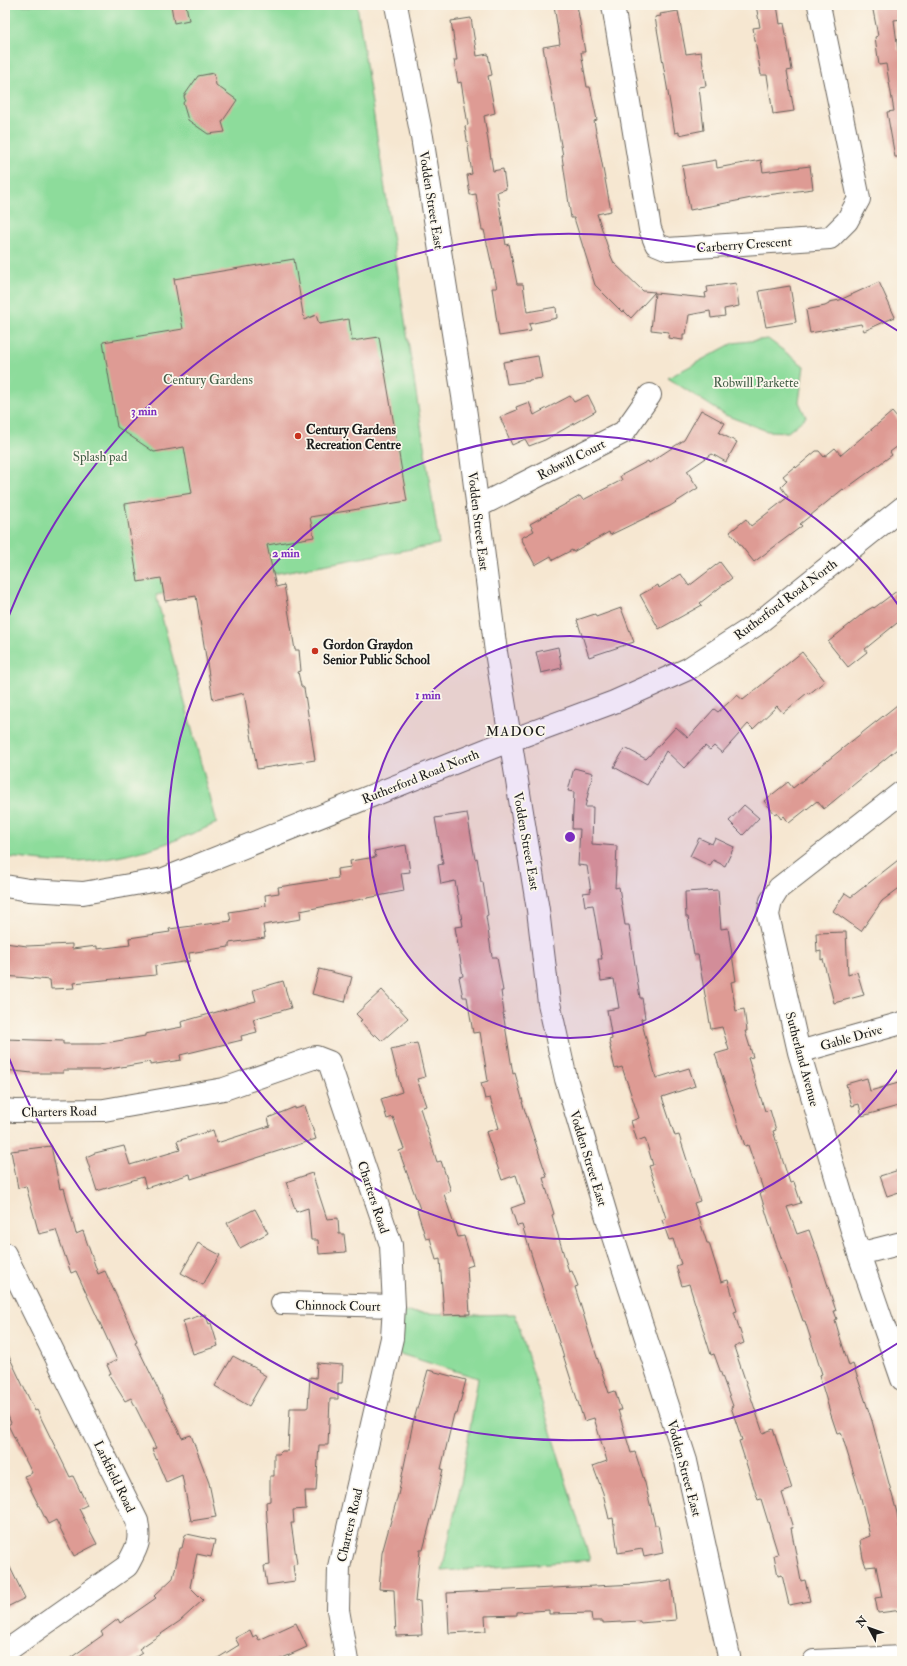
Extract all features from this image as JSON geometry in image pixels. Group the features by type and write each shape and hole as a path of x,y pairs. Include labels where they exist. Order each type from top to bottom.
{"street":[{"name":"Vodden Street East","path":"396,5 422,137 466,415 496,652 538,910 549,1003 566,1079 619,1256 686,1461 730,1661"},
{"name":"Carberry Crescent","path":"613,5 650,229 656,244 668,249 830,238 847,221 859,199 819,5"},
{"name":"Robwill Court","path":"477,507 624,432 650,395"},
{"name":"Rutherford Road North","path":"5,886 29,890 83,893 164,879 477,753 511,742 614,702 688,669 756,625 902,508"},
{"name":"Sutherland Avenue","path":"902,792 779,888 771,901 768,915 799,1052 859,1254 902,1379"},
{"name":"Gable Drive","path":"799,1052 902,1023"},
{"name":"Charters Road","path":"5,1110 104,1110 224,1089 316,1057 329,1062 391,1246 394,1306 392,1338 339,1567 338,1610 347,1661"},
{"path":"859,1254 902,1243"},
{"name":"Larkfield Road","path":"5,1254 137,1521 140,1537 137,1548 127,1566 5,1652"},
{"name":"Chinnock Court","path":"282,1303 394,1306"},
{"path":"814,1661 902,1657"}],"green space":[{"name":"Century Gardens","path":"5,5 357,5 439,544 156,595 217,823 178,839 138,852 117,857 75,862 54,862 5,857"},
{"name":"Robwill Parkette","path":"768,339 804,366 799,402 806,417 788,432 767,431 725,415 668,378 733,343"},
{"path":"402,1312 471,1315 515,1314 590,1560 442,1571 461,1483 478,1378 397,1353"}],"building":[{"path":"171,5 186,5 189,20 174,23"},
{"path":"554,5 577,5 585,52 581,52 587,87 590,87 597,120 594,121 611,211 597,214 610,254 614,263 643,291 655,292 631,318 624,311 622,312 595,285 574,218 571,218 563,156 543,47 560,44"},
{"path":"756,5 777,5 780,24 784,23 792,70 787,71 794,111 773,114 767,75 761,75 753,28 760,27"},
{"path":"872,5 902,5 902,19 894,20 898,50 902,49 902,157 895,157 887,112 894,111 886,64 879,65 875,37 878,36"},
{"path":"678,11 686,54 701,52 706,86 699,87 704,130 679,135 679,132 675,133 655,17 661,16 660,14"},
{"path":"471,18 477,56 488,54 492,75 488,76 495,113 484,116 493,171 503,169 506,189 497,192 506,245 509,244 517,284 523,284 527,312 556,307 557,318 529,324 531,331 499,336 492,288 497,288 484,230 482,230 476,194 470,195 467,175 472,174 465,126 468,125 461,82 458,83 454,60 457,60 451,21"},
{"path":"214,73 216,85 237,100 222,122 225,132 208,134 188,120 183,103 185,100 184,96 198,76"},
{"path":"716,160 717,168 761,160 763,172 810,166 813,189 767,195 690,210 682,166"},
{"name":"Century Gardens Recreation Centre","path":"294,259 304,320 316,315 319,324 349,319 352,341 379,337 407,501 310,517 314,537 267,545 276,587 284,585 295,650 299,650 301,671 298,672 301,686 304,688 315,760 257,769 244,693 213,700 196,596 165,601 161,578 138,582 125,504 192,493 184,447 154,452 117,427 103,342 183,329 174,279"},
{"path":"879,282 895,317 864,331 861,324 810,333 806,310 825,306 829,304 829,302 840,300"},
{"path":"736,283 739,306 724,309 725,316 711,318 710,311 689,315 686,334 683,334 683,340 668,338 669,332 651,330 655,293 706,298 705,293 708,292 707,287"},
{"path":"790,286 796,322 766,327 759,291"},
{"path":"538,356 542,378 507,384 503,362"},
{"path":"588,395 596,411 545,440 529,446 525,439 512,445 500,417 517,410 516,407 529,402 534,415 570,396 574,402"},
{"path":"701,410 725,423 719,433 737,442 726,462 712,454 687,471 698,488 670,506 610,535 609,532 573,552 572,550 553,560 551,556 535,565 521,538 534,531 530,524 580,496 583,500 622,480 620,476 648,461 649,463 684,440"},
{"path":"892,412 902,424 902,443 890,452 892,455 844,490 843,489 800,524 802,526 754,562 730,532 746,519 751,526 788,497 781,487 787,481 783,476 795,466 796,468 816,451 819,451 824,457 835,448 841,455"},
{"path":"720,562 732,578 700,603 702,605 659,629 640,595 658,585 659,588 681,574 689,586"},
{"path":"902,587 902,619 865,649 867,652 848,667 828,642 866,611 873,607 874,608"},
{"path":"621,608 634,642 589,657 577,620 595,614 596,617"},
{"path":"558,647 562,668 541,673 536,652"},
{"path":"802,652 825,681 809,694 807,693 783,713 777,706 753,729 748,724 722,753 714,746 710,750 705,746 684,768 666,751 647,785 614,767 625,748 646,759 676,727 688,738 714,709 718,712 737,695 743,700"},
{"path":"902,701 902,745 824,809 817,801 789,823 784,816 781,819 777,813 775,814 764,801 788,782 793,788"},
{"path":"574,768 593,773 585,807 593,807 592,844 617,846 615,888 619,887 625,925 629,925 640,998 642,998 645,1018 641,1019 656,1078 689,1068 695,1086 662,1097 675,1136 679,1135 700,1201 694,1203 707,1243 709,1243 721,1282 728,1280 737,1311 734,1312 744,1343 734,1347 763,1433 773,1429 792,1489 782,1493 793,1528 791,1528 801,1581 805,1580 810,1601 789,1605 782,1575 778,1576 774,1555 778,1554 761,1499 758,1500 739,1441 742,1440 731,1407 733,1406 714,1354 711,1355 689,1284 682,1286 676,1266 681,1264 673,1239 669,1240 662,1220 666,1218 649,1166 653,1165 645,1138 637,1141 631,1121 639,1118 622,1067 615,1069 610,1048 609,1040 612,1039 607,1010 619,1008 614,979 601,981 598,959 602,959 593,905 585,906 583,893 591,892 587,866 578,865 580,829 572,829 574,792 568,791"},
{"path":"744,805 759,818 743,835 729,821"},
{"path":"467,813 475,859 477,858 481,882 483,882 492,957 497,957 503,991 501,991 503,1013 513,1074 515,1073 522,1102 547,1177 543,1178 569,1272 572,1271 578,1286 575,1287 609,1393 615,1391 621,1410 618,1410 631,1453 635,1452 645,1483 655,1525 658,1525 663,1553 644,1557 642,1549 618,1553 613,1518 609,1519 603,1493 593,1466 607,1461 594,1418 584,1421 522,1225 517,1226 511,1208 525,1203 516,1175 502,1180 486,1132 499,1128 490,1098 485,1099 481,1083 488,1081 480,1032 473,1033 467,997 463,997 459,977 463,976 455,927 463,926 455,881 441,884 438,865 443,864 435,818"},
{"path":"699,838 712,844 715,838 734,847 725,866 713,860 710,866 690,856"},
{"path":"406,845 410,872 401,873 404,891 300,911 301,919 263,925 265,938 229,943 229,947 189,953 190,961 155,966 156,975 73,983 74,988 51,989 50,980 5,976 5,943 27,946 72,944 72,949 97,946 97,949 130,945 129,938 170,932 169,929 231,921 229,912 266,906 265,895 279,893 278,887 338,878 337,869 351,867 350,861 376,857 374,851"},
{"path":"902,857 902,886 882,901 861,931 833,911 845,893 851,897"},
{"path":"718,890 721,929 728,928 736,981 731,982 736,1011 744,1009 747,1031 745,1031 753,1057 748,1058 765,1111 770,1110 776,1130 773,1131 790,1183 794,1182 801,1203 787,1207 797,1234 809,1230 818,1255 836,1311 834,1311 837,1319 835,1320 849,1366 853,1364 872,1421 897,1513 902,1544 902,1610 878,1613 875,1598 882,1597 876,1566 866,1567 860,1540 870,1536 860,1494 841,1432 837,1433 830,1412 819,1375 822,1374 805,1321 803,1321 773,1235 760,1193 764,1192 748,1145 745,1146 715,1054 729,1050 722,1027 711,1029 698,955 694,955 688,917 686,917 685,892"},
{"path":"846,932 848,975 857,972 864,995 834,1003 823,959 821,960 821,951 817,952 816,933"},
{"path":"319,969 352,977 345,1002 312,994"},
{"path":"283,981 291,1008 253,1019 257,1032 241,1036 242,1040 180,1055 181,1060 150,1065 150,1062 104,1070 63,1070 63,1073 32,1073 5,1070 5,1039 63,1041 63,1044 100,1044 145,1036 145,1034 182,1027 181,1022 256,1001 253,990"},
{"path":"382,990 408,1018 382,1041 375,1034 374,1036 360,1021 362,1020 356,1014"},
{"path":"417,1043 425,1077 417,1079 426,1106 420,1108 437,1162 441,1161 451,1191 444,1194 458,1237 464,1236 473,1265 467,1267 470,1314 444,1315 440,1259 436,1260 430,1238 426,1239 417,1210 420,1209 399,1151 404,1149 393,1117 387,1119 381,1099 402,1092 391,1049"},
{"path":"867,1078 870,1091 902,1082 902,1105 862,1116 859,1104 852,1106 846,1084"},
{"path":"305,1106 316,1139 191,1179 190,1174 146,1188 143,1177 97,1191 86,1157 95,1153 124,1146 130,1165 180,1150 177,1141 213,1130 217,1143 270,1126 268,1118 295,1107 295,1109"},
{"path":"51,1146 60,1189 64,1188 76,1234 83,1231 98,1274 105,1271 137,1341 135,1342 182,1438 191,1435 209,1483 216,1517 191,1521 182,1475 166,1482 152,1449 156,1448 131,1398 125,1401 109,1375 111,1374 107,1365 117,1360 76,1271 71,1273 56,1230 39,1234 26,1186 18,1188 11,1151"},
{"path":"902,1169 902,1191 887,1196 880,1176"},
{"path":"312,1173 327,1219 338,1218 339,1234 344,1234 346,1252 319,1254 318,1240 311,1240 308,1208 296,1212 286,1182"},
{"path":"255,1209 268,1233 240,1248 227,1223"},
{"path":"198,1243 220,1255 203,1285 181,1273"},
{"path":"205,1314 209,1324 211,1323 218,1346 193,1354 183,1321"},
{"path":"5,1348 35,1411 37,1410 70,1477 73,1476 87,1505 79,1509 97,1544 74,1556 56,1520 48,1524 24,1476 32,1473 8,1425 11,1423 5,1409"},
{"path":"233,1356 259,1370 258,1371 266,1376 249,1406 215,1386"},
{"path":"317,1363 343,1365 342,1383 338,1383 338,1399 330,1399 328,1445 319,1445 316,1491 305,1491 306,1509 293,1510 294,1523 291,1523 297,1564 293,1565 295,1581 267,1585 264,1566 270,1565 266,1502 270,1501 270,1476 274,1476 274,1454 279,1454 282,1451 288,1451 290,1408 308,1407 310,1377 316,1378"},
{"path":"428,1370 466,1380 457,1414 454,1414 441,1469 443,1469 423,1550 420,1550 415,1602 420,1601 422,1635 396,1636 394,1590 379,1589 382,1553 398,1495 413,1423"},
{"path":"187,1534 215,1540 211,1557 197,1554 190,1587 203,1600 180,1621 139,1649 142,1653 130,1661 66,1661 103,1635 101,1632 118,1619 120,1623 156,1598 154,1596 173,1578 180,1548 182,1548 185,1535"},
{"path":"5,1557 25,1598 5,1608"},
{"path":"671,1580 676,1620 640,1623 640,1621 603,1623 603,1621 592,1621 591,1613 549,1614 549,1610 517,1612 517,1615 485,1616 486,1631 449,1633 447,1593 637,1584"},
{"path":"296,1623 307,1647 276,1661 213,1661 239,1645 235,1638 250,1630 253,1637 256,1635 259,1640"}],"place":[{"name":"Century Gardens Recreation Centre","path":"298,436"},
{"name":"Gordon Graydon Senior Public School","path":"315,651"}],"district":[{"name":"MADOC","path":"516,731"}],"park label":[{"name":"Splash pad","path":"100,456"}]}
